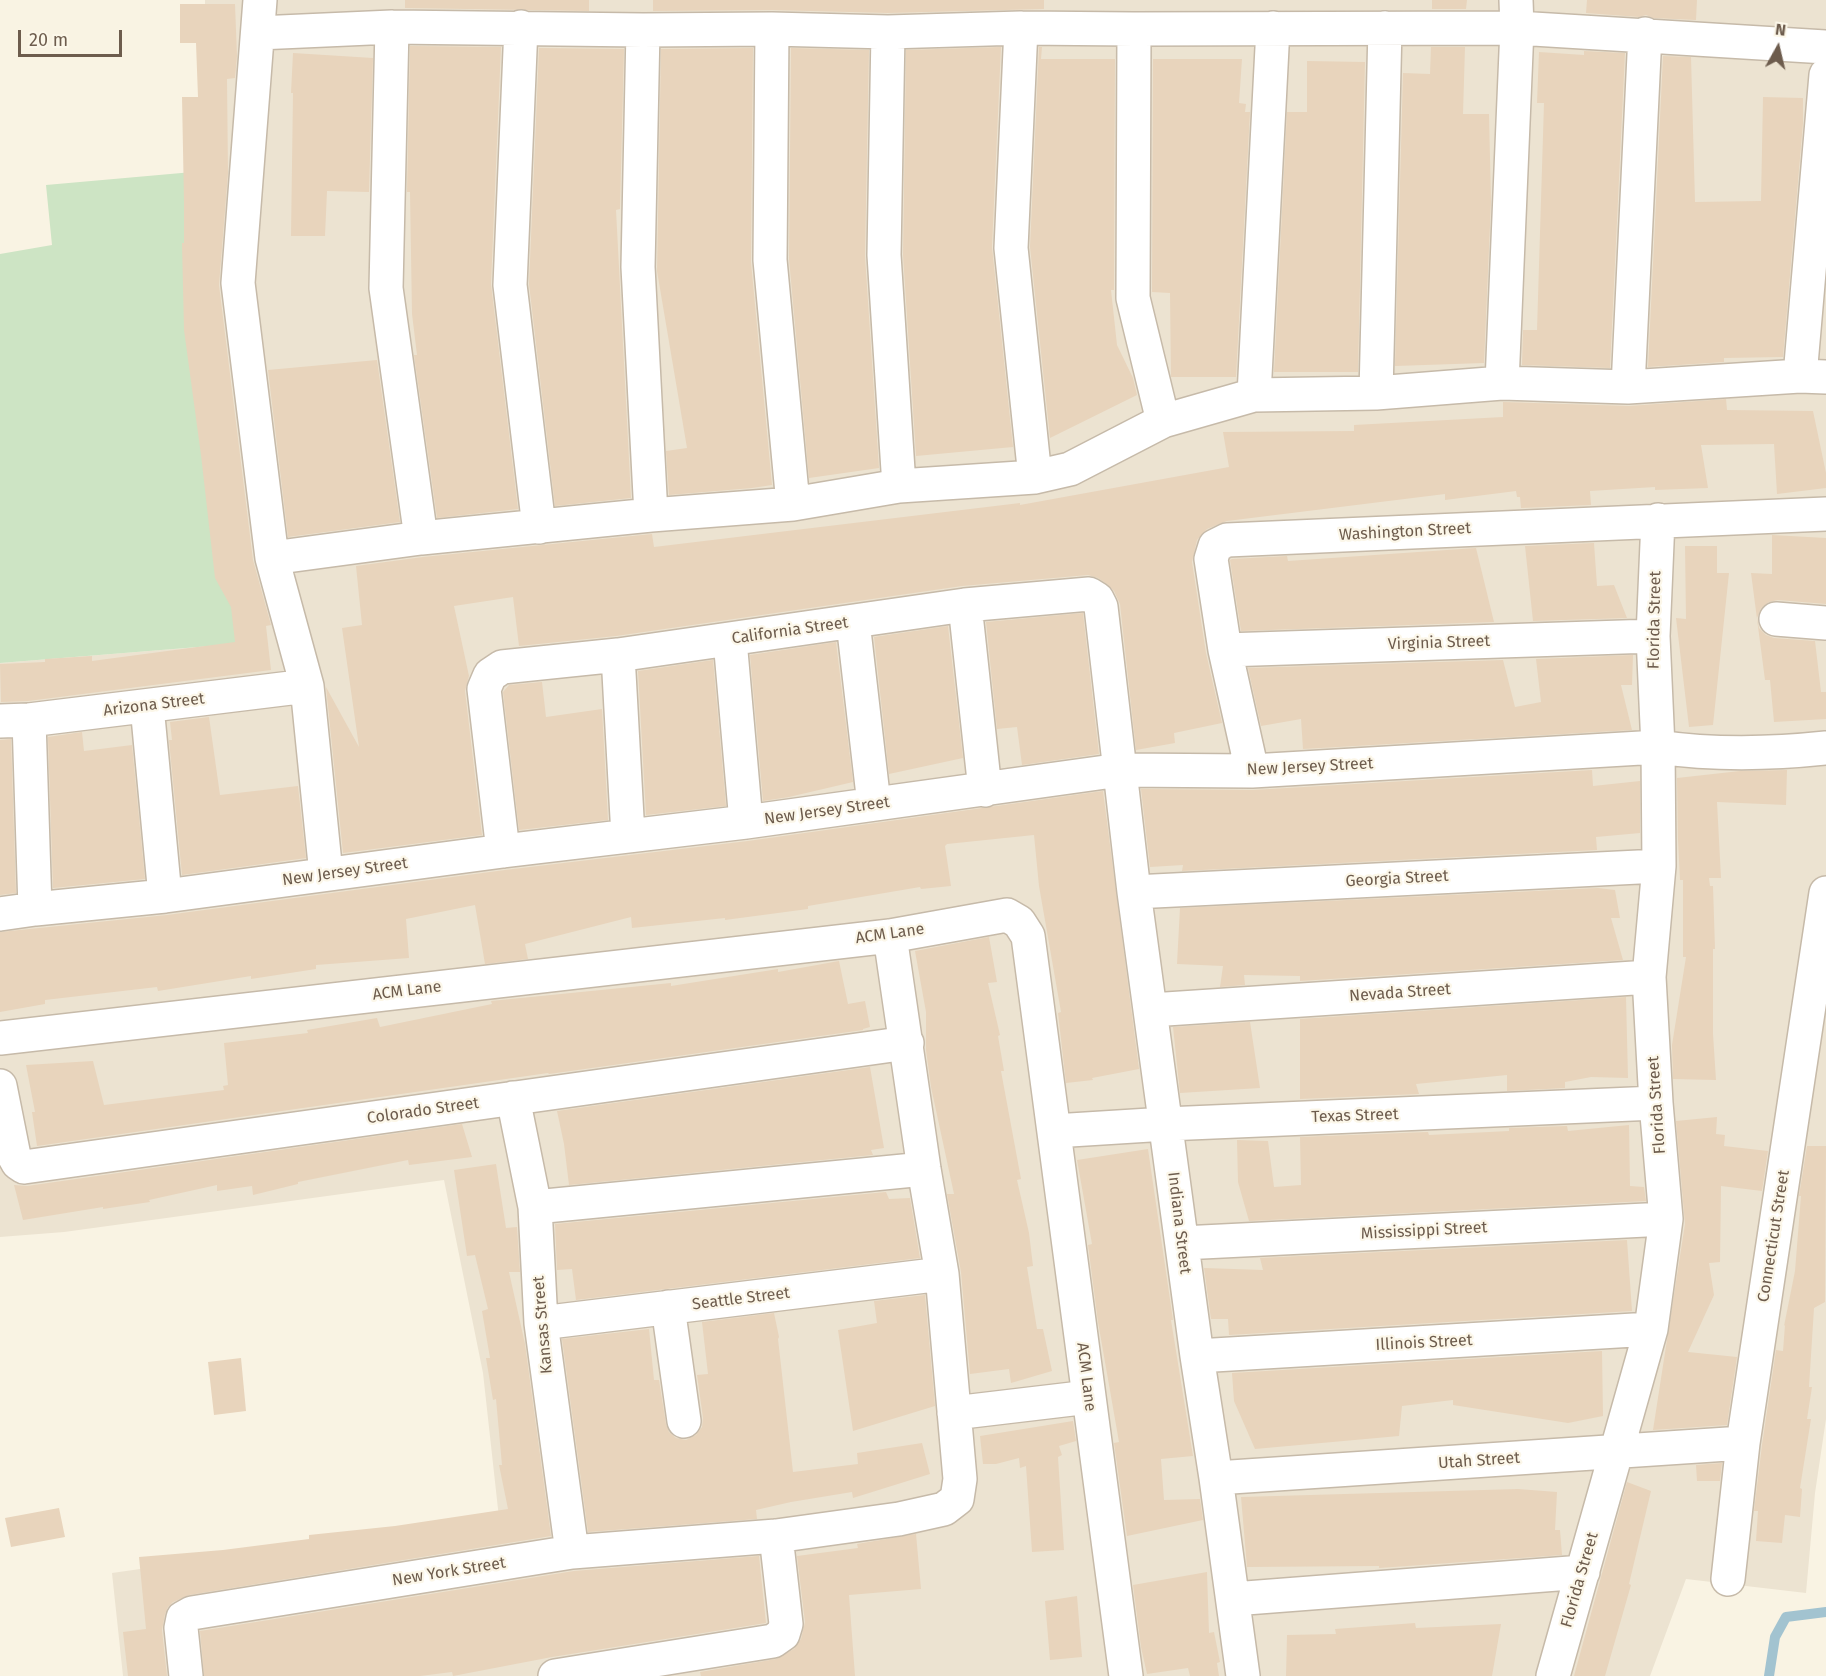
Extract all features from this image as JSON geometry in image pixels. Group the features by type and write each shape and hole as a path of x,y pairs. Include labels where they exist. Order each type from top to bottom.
{"street":[{"path":"260,0 238,283 272,558 308,686 326,874"},
{"path":"258,33 392,27 772,29 888,32 1021,28 1385,28 1516,14 1645,34 1826,47"},
{"path":"1502,383 1516,14"},
{"path":"392,27 386,288 421,538"},
{"path":"521,27 510,285 539,527"},
{"path":"1021,28 1011,248 1035,477"},
{"path":"1254,395 1273,28"},
{"path":"1376,393 1385,28"},
{"path":"772,29 770,260 793,504"},
{"path":"1134,29 1132,298 1163,421"},
{"path":"643,30 638,267 651,514"},
{"path":"888,32 884,255 899,486"},
{"path":"1628,387 1645,34"},
{"path":"272,558 421,538 651,514 793,504 899,486 1035,477 1070,469 1163,421 1254,395 1376,393 1502,383 1628,387 1813,376 1826,75"},
{"name":"Washington Street","path":"1252,771 1225,650 1211,559 1215,546 1227,540 1826,514"},
{"name":"Florida Street","path":"1553,1676 1651,1329 1666,1219 1656,1103 1649,977 1659,866 1658,747 1653,636 1658,520"},
{"name":"California Street","path":"503,851 484,689 490,675 502,667 618,655 965,605 1089,594 1097,599 1101,607 1120,770"},
{"path":"965,605 986,790"},
{"path":"1776,619 1826,623"},
{"path":"853,622 874,804"},
{"name":"Virginia Street","path":"1225,650 1653,636"},
{"path":"730,640 746,822"},
{"path":"618,655 628,836"},
{"name":"Arizona Street","path":"14,721 308,686"},
{"path":"147,706 165,896"},
{"path":"14,721 35,909"},
{"name":"New Jersey Street","path":"0,914 165,896 503,851 746,822 1120,770 1252,771 1658,747 1686,751 1776,753 1826,748"},
{"name":"Indiana Street","path":"1120,770 1134,892 1243,1676"},
{"name":"Georgia Street","path":"1134,892 1659,866"},
{"name":"Connecticut Street","path":"1728,1580 1743,1443 1826,893"},
{"name":"ACM Lane","path":"0,1038 890,936 1006,915 1019,922 1028,936 1126,1676"},
{"path":"890,936 924,1169 942,1274 954,1413 1089,1397"},
{"name":"Nevada Street","path":"1151,1010 1649,977"},
{"name":"Colorado Street","path":"0,1086 14,1156 24,1167 907,1043"},
{"name":"Kansas Street","path":"513,1098 535,1207 541,1323 572,1552"},
{"name":"Texas Street","path":"1054,1131 1656,1103"},
{"path":"535,1207 924,1169"},
{"name":"Mississippi Street","path":"1182,1243 1666,1219"},
{"name":"Seattle Street","path":"541,1323 942,1274"},
{"path":"668,1308 684,1421"},
{"name":"Illinois Street","path":"1197,1356 1651,1329"},
{"name":"New York Street","path":"186,1676 181,1628 183,1618 192,1612 572,1552 776,1536 899,1519 944,1509 957,1499 960,1479 954,1413"},
{"name":"Utah Street","path":"1216,1478 1743,1443"},
{"path":"555,1676 773,1641 783,1634 786,1624 776,1536"},
{"path":"1233,1599 1583,1572"}],"shaded area":[{"path":"205,0 1826,0 1826,1419 1815,1493 1806,1593 1686,1579 1650,1676 123,1676 112,1573 499,1518 483,1373 444,1180 64,1232 0,1237 0,663 248,643 204,232"}],"green space":[{"path":"204,171 248,643 0,663 0,254 52,245 46,185"}],"building":[{"path":"405,0 589,0 589,11 405,8"},
{"path":"653,0 1044,0 1044,9 888,13 772,10 653,11"},
{"path":"1432,0 1467,0 1466,9 1432,9"},
{"path":"1587,0 1697,0 1696,20 1653,18 1646,15 1639,17 1586,13"},
{"path":"180,4 235,4 237,56 235,78 227,79 228,173 219,285 253,560 271,625 266,626 271,670 28,701 1,702 0,664 45,662 45,659 92,656 92,661 235,642 231,607 215,578 184,330 182,97 198,97 196,43 180,43"},
{"path":"410,46 501,47 491,284 518,509 437,518 414,355 417,355 412,314 410,192 407,192"},
{"path":"1001,47 992,247 1013,447 916,456 903,255 906,50"},
{"path":"1039,47 1042,47 1041,59 1115,59 1114,290 1111,290 1117,345 1133,378 1137,395 1050,438 1030,247"},
{"path":"1431,47 1465,47 1463,114 1489,114 1491,202 1484,363 1395,366 1403,73 1430,74"},
{"path":"539,48 624,49 620,209 616,210 631,498 555,506 529,284"},
{"path":"753,48 751,262 772,485 669,495 666,451 687,448 657,271 661,49"},
{"path":"791,48 869,50 865,256 879,468 809,478 789,259"},
{"path":"1584,51 1625,53 1610,368 1522,365 1523,330 1537,330 1544,103 1537,103 1539,52 1584,55"},
{"path":"293,53 373,58 369,192 327,191 325,236 291,236"},
{"path":"1663,56 1691,57 1695,202 1761,201 1763,97 1803,98 1803,123 1783,357 1724,358 1724,362 1648,367"},
{"path":"1153,59 1242,59 1239,103 1246,104 1245,112 1250,112 1236,377 1171,377 1170,293 1152,292"},
{"path":"1307,61 1365,62 1358,372 1274,372 1287,112 1307,112"},
{"path":"377,360 400,522 288,537 268,370"},
{"path":"1726,399 1727,410 1813,411 1826,473 1826,488 1777,494 1774,444 1701,445 1708,488 1655,490 1655,487 1590,491 1591,505 1521,508 1520,497 1517,497 1516,491 1445,500 1445,494 1227,521 1207,529 1197,540 1192,562 1206,653 1222,723 1174,733 1175,743 1136,750 1120,604 1114,591 1107,584 1088,575 962,586 616,636 519,646 513,597 454,606 469,676 465,691 482,835 343,853 326,687 359,747 342,628 362,625 356,566 652,534 654,547 1020,503 1020,505 1229,467 1223,432 1354,431 1354,425 1503,417 1503,402 1629,406"},
{"path":"1772,535 1826,538 1826,604 1778,600 1769,602 1761,608 1757,618 1759,628 1766,635 1774,638 1815,641 1821,692 1826,692 1826,719 1774,722 1770,680 1765,680 1751,573 1772,574"},
{"path":"1594,543 1597,586 1614,585 1627,618 1533,621 1525,546"},
{"path":"1685,546 1717,546 1717,573 1729,573 1713,725 1689,727 1676,618 1686,619"},
{"path":"1476,548 1494,622 1241,631 1230,560 1232,559 1287,556 1288,561"},
{"path":"1083,613 1099,754 1022,765 1017,727 997,729 986,622"},
{"path":"948,626 963,758 889,774 874,637"},
{"path":"836,642 853,782 763,801 750,655"},
{"path":"1633,655 1632,685 1621,685 1632,730 1303,749 1301,719 1261,726 1248,668 1503,660 1515,707 1541,702 1536,659"},
{"path":"713,660 726,806 646,815 638,671"},
{"path":"542,682 546,717 602,709 608,820 519,830 503,692 509,685"},
{"path":"209,717 220,795 298,786 306,858 182,875 169,740 172,740 170,722"},
{"path":"82,732 84,751 132,745 145,879 53,888 48,737"},
{"path":"11,739 16,893 0,895 0,740"},
{"path":"1592,770 1593,786 1640,781 1640,833 1596,837 1597,850 1182,871 1183,865 1150,867 1141,789 1253,790"},
{"path":"1787,770 1786,805 1717,802 1721,878 1709,878 1710,886 1713,886 1715,949 1713,949 1713,1034 1716,1080 1673,1079 1672,1045 1686,957 1683,957 1683,880 1680,880 1677,778 1740,771"},
{"path":"1103,791 1139,1069 1092,1078 1093,1080 1066,1083 1058,1013 1061,1012 1039,886 1034,835 947,844 945,846 951,886 921,889 920,887 808,906 808,909 725,920 725,918 632,928 631,917 525,944 528,959 485,964 475,905 406,919 409,958 316,965 316,969 251,979 251,976 158,991 157,987 45,1000 45,1004 0,1012 0,932 167,915 505,870 748,841"},
{"path":"1598,888 1615,890 1620,918 1611,918 1623,960 1300,981 1300,976 1244,975 1245,985 1220,987 1223,966 1177,964 1180,908"},
{"path":"989,937 997,982 988,983 1000,1035 998,1036 1004,1071 1001,1071 1021,1179 1017,1180 1029,1233 1033,1266 1027,1267 1037,1329 1043,1329 1052,1371 1011,1383 1009,1369 970,1374 961,1272 947,1194 954,1194 931,1087 926,1050 926,1012 915,951"},
{"path":"839,961 848,1004 865,1001 870,1027 863,1030 37,1146 32,1112 35,1112 26,1065 93,1061 104,1105 224,1090 223,1086 228,1085 224,1043 308,1033 307,1030 377,1018 380,1027 492,1004 491,1001 671,983 671,986 778,969 778,972"},
{"path":"1626,997 1628,1078 1591,1077 1565,1082 1565,1088 1507,1091 1507,1075 1416,1084 1419,1094 1300,1099 1300,1019"},
{"path":"1250,1022 1260,1088 1180,1093 1173,1027"},
{"path":"870,1067 884,1148 871,1150 873,1155 569,1185 557,1111"},
{"path":"1717,1117 1716,1134 1725,1135 1724,1146 1768,1151 1762,1191 1721,1186 1720,1262 1709,1263 1714,1295 1688,1352 1737,1357 1727,1425 1653,1430 1685,1224 1676,1121"},
{"path":"462,1124 472,1157 409,1165 408,1160 298,1182 298,1184 253,1195 252,1186 217,1191 217,1185 149,1200 150,1202 23,1220 14,1185 27,1186"},
{"path":"1629,1125 1630,1186 1644,1187 1646,1201 1249,1221 1238,1182 1237,1140 1268,1141 1274,1187 1301,1185 1300,1137 1428,1132 1429,1135 1567,1126 1568,1131"},
{"path":"1807,1146 1826,1146 1825,1302 1814,1308 1809,1387 1812,1387 1807,1419 1811,1419 1800,1488 1802,1489 1800,1517 1785,1515 1782,1543 1756,1541 1758,1511 1754,1511 1762,1445 1776,1350 1783,1351 1784,1326 1795,1271 1801,1196 1799,1196"},
{"path":"1148,1149 1173,1320 1171,1320 1193,1456 1161,1459 1164,1500 1200,1499 1203,1520 1127,1536 1114,1443 1119,1442 1098,1322 1088,1245 1092,1244 1077,1160"},
{"path":"496,1164 506,1228 517,1227 520,1272 509,1272 525,1344 551,1536 189,1595 173,1602 165,1614 162,1630 167,1676 128,1676 123,1632 146,1629 139,1557 223,1550 309,1539 309,1535 395,1526 508,1509 499,1465 502,1465 496,1399 493,1400 486,1358 490,1358 482,1311 488,1309 475,1255 467,1256 454,1170"},
{"path":"886,1192 889,1199 910,1198 920,1258 576,1300 572,1269 557,1270 555,1224"},
{"path":"1627,1240 1632,1311 1229,1335 1228,1319 1211,1319 1204,1268 1263,1270 1260,1258"},
{"path":"925,1295 935,1406 853,1431 838,1330 877,1323 874,1301"},
{"path":"774,1313 779,1337 793,1472 858,1464 857,1453 922,1443 930,1474 853,1498 852,1492 756,1510 757,1519 588,1532 562,1339 649,1329 654,1380 659,1380 666,1424 669,1432 676,1438 686,1440 696,1435 702,1427 703,1418 697,1375 708,1374 702,1322"},
{"path":"1602,1351 1603,1416 1568,1423 1453,1405 1453,1400 1402,1406 1399,1436 1255,1449 1234,1401 1232,1373"},
{"path":"241,1358 246,1411 214,1415 208,1362"},
{"path":"1073,1421 1076,1441 1059,1446 1062,1455 1058,1457 1064,1550 1032,1552 1026,1466 1020,1468 1019,1458 996,1464 983,1464 980,1436"},
{"path":"1722,1463 1720,1481 1697,1481 1696,1465"},
{"path":"1627,1482 1651,1491 1629,1584 1631,1585 1605,1676 1574,1676"},
{"path":"1518,1489 1557,1492 1555,1530 1560,1530 1562,1555 1379,1568 1379,1566 1247,1567 1241,1497"},
{"path":"59,1508 65,1537 11,1547 5,1518"},
{"path":"916,1534 921,1589 849,1595 855,1676 701,1676 700,1672 776,1659 794,1649 801,1639 805,1622 797,1556 858,1548 857,1544"},
{"path":"759,1556 766,1623 552,1657 453,1676 452,1672 420,1676 204,1676 200,1631 574,1571"},
{"path":"1207,1572 1209,1633 1214,1632 1220,1662 1217,1663 1219,1676 1190,1676 1188,1668 1147,1674 1133,1585"},
{"path":"1077,1596 1082,1657 1050,1660 1045,1601"},
{"path":"1415,1623 1416,1628 1501,1624 1492,1676 1286,1676 1287,1635 1336,1634 1335,1629"}],"waterway":[{"path":"1769,1676 1775,1637 1786,1617 1826,1612"}]}
